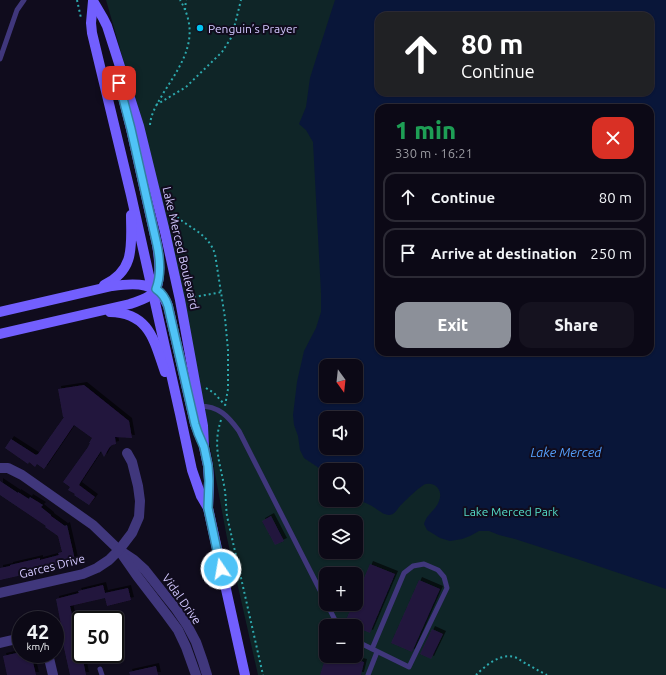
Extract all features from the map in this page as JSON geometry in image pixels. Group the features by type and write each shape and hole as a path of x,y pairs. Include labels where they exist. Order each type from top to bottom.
{"main road":[{"name":"Lake Merced Boulevard","path":"93,0 107,26 144,144 180,300 203,426 204,447 209,481 208,508 245,675"},
{"name":"Lake Merced Boulevard","path":"93,0 91,23 92,33 154,290 192,470 198,489 208,508"},
{"path":"0,334 130,304 146,298 158,284 159,259 157,245 107,26"},
{"path":"83,293 112,282 127,265 131,251 131,195"},
{"path":"0,312 122,285 131,284 147,286 161,293 168,306 195,424 204,447"},
{"path":"88,314 112,312 126,314 138,320 147,328 153,338 180,414"}],"street":[{"name":"Garces Drive","path":"0,593 83,574 97,568 109,560 119,550 132,533 139,517 140,501 138,486 132,462 127,453"},
{"name":"Vidal Drive","path":"0,468 8,468 22,475 93,525 119,550 134,560 145,570 187,625 196,642 207,675"},
{"name":"Vidal Drive","path":"119,550 178,630 196,675"},
{"path":"0,643 12,640"},
{"path":"50,663 53,675"}],"lane":[{"path":"0,59 17,10 24,0"},
{"path":"199,406 217,409 229,418 239,431 319,589"},
{"path":"363,645 374,650 409,666 447,588 444,577 438,570 424,564 413,566 404,573 374,650 368,675"},
{"path":"100,669 102,675"}],"path":[{"path":"150,127 152,112 179,68 189,42 187,18 180,0"},
{"path":"185,10 186,0"},
{"path":"156,106 186,87 222,52 233,32 241,0"},
{"path":"168,207 179,219 201,233 206,238 213,248 217,260 227,336 228,365 227,398 218,428 216,445 229,527 263,675"},
{"path":"188,298 222,292"},
{"path":"476,675 487,664 511,656 547,675"}],"green space":[{"name":"Lake Merced Park","path":"106,0 666,0 666,675 258,675 227,538 208,436 144,132"}],"water":[{"name":"Lake Merced","path":"335,0 666,0 666,589 489,531 479,531 462,539 450,541 440,538 427,530 424,524 436,507 440,498 440,491 436,486 430,484 424,485 409,497 394,513 387,515 363,502 363,463 319,463 319,468 304,458 300,450 293,415 297,382 304,351 316,328 321,312 313,142 306,130 299,124 306,107 310,78"}],"building":[{"path":"84,385 129,421 132,438 115,437 116,444 109,448 104,457 101,451 80,483 79,485 95,497 89,505 68,490 70,487 63,482 88,447 92,438 74,425 44,469 37,464 35,467 29,462 28,464 5,448 11,439 36,455 38,454 64,417 58,389"},
{"path":"0,481 18,493 29,499 30,497 43,505 41,507 51,516 65,526 67,525 75,560 58,565 58,567 0,580 0,568 40,558 40,560 59,555 58,553 62,552 58,536 45,527 46,526 0,495"},
{"path":"271,516 284,541 275,545 262,521"},
{"path":"370,564 395,574 370,633 363,630 363,619 346,619 350,611 363,611 363,580"},
{"path":"419,580 440,589 412,652 391,643"},
{"path":"103,585 105,593 128,588 131,600 107,606 105,598 70,606 72,615 72,663 84,663 86,675 70,675 64,648 64,611 58,611 56,599 79,593 78,591"},
{"path":"432,629 443,634 431,659 420,654"},
{"path":"12,654 12,663 33,663 36,675 7,675 3,656"},
{"path":"364,662 361,675 320,675 324,663"},
{"path":"156,666 158,675 130,675 129,672"}],"place":[{"name":"Penguin’s Prayer","path":"200,28"}],"route":[{"path":"119,83 157,245 159,274 156,289 164,297 168,306 195,424 204,447 208,466 208,508 221,569"}]}
